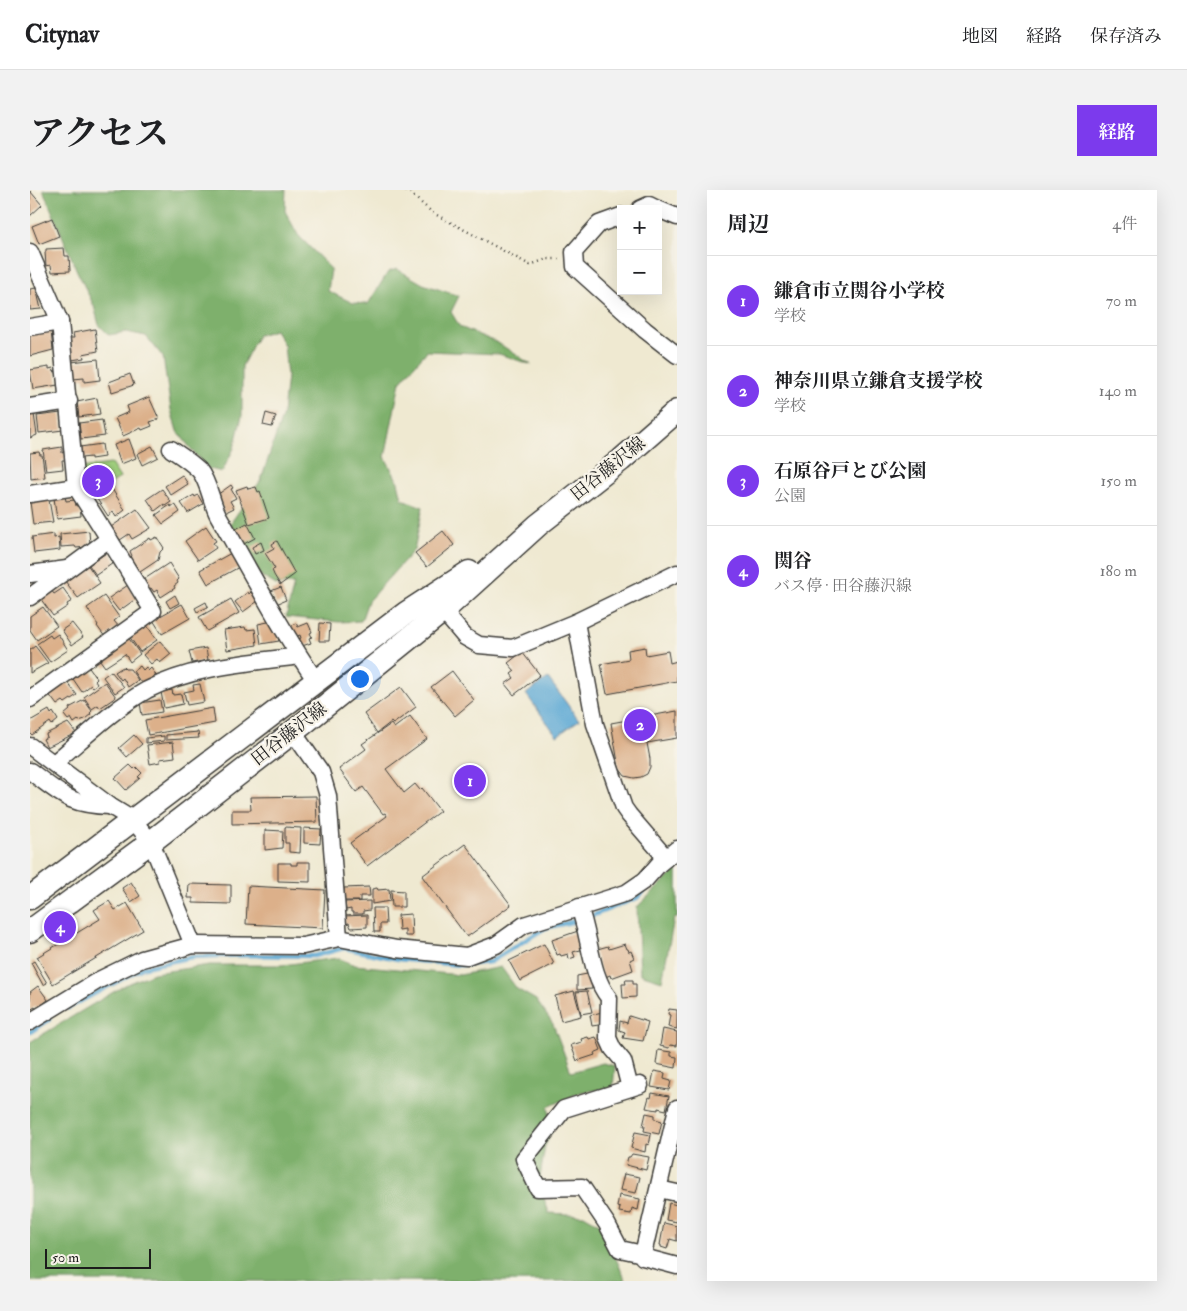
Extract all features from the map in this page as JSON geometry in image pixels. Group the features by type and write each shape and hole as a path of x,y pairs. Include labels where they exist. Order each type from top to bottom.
{"main road":[{"name":"田谷藤沢線","path":"30,931 151,842 293,732 442,611 538,525 621,460 677,411"},
{"name":"田谷藤沢線","path":"30,898 416,607 538,525"}],"street":[{"path":"662,211 677,217"},
{"path":"617,217 599,224 574,252 575,267 645,330 677,355"},
{"path":"30,252 60,322 76,487 152,610 30,699"},
{"path":"30,327 60,322"},
{"path":"30,407 69,401"},
{"path":"171,449 199,470 212,505 299,656 316,681"},
{"path":"30,494 76,487"},
{"path":"30,597 109,540"},
{"path":"30,574 70,568"},
{"path":"416,607 440,608 465,637 479,645 513,648 576,622 677,574"},
{"path":"30,1022 99,980 142,959 193,945 303,946 339,938 397,948 467,956 496,946 524,925 582,915 626,893 645,880 671,853 629,815 624,808 595,724 576,622"},
{"path":"54,763 112,713 147,690 177,677 207,669 299,656"},
{"path":"293,732 321,772 328,796 339,938"},
{"path":"30,746 110,806 133,820 151,842 193,945"},
{"path":"30,771 62,796 76,803 110,806"},
{"path":"582,915 598,974 605,993 609,998 608,1038 613,1049 623,1061 635,1086 564,1109 524,1159 538,1188 582,1187 607,1224 620,1249 643,1254"},
{"path":"677,1108 675,1128 643,1258 677,1266"},
{"path":"659,1190 677,1193"}],"path":[{"path":"406,190 432,213 530,265 547,259 575,262"}],"green space":[{"path":"43,190 286,190 285,211 298,235 331,269 328,291 353,303 368,304 388,272 397,269 423,284 459,296 451,312 460,327 498,343 532,365 499,354 427,351 400,382 385,457 398,482 402,499 423,507 414,550 368,601 361,621 339,622 286,617 294,584 276,585 258,574 230,524 261,480 283,414 287,376 284,345 275,330 258,335 242,366 242,416 234,448 222,472 206,468 177,431 171,410 163,357 146,336 126,332 109,335 99,325 94,306"},
{"path":"111,464 120,478 90,496 82,484 81,468"},
{"path":"677,869 677,918 674,919 662,981 640,974 637,907"},
{"path":"338,958 355,965 460,975 501,967 517,989 536,1000 553,1024 571,1072 603,1063 615,1066 613,1088 581,1092 548,1107 553,1128 545,1146 539,1184 549,1213 584,1215 601,1225 626,1281 30,1281 30,1042 125,985 154,973 210,965 282,965"}],"water":[{"path":"548,678 579,720 557,736 526,694"}],"building":[{"path":"30,191 42,205 30,216"},
{"path":"52,218 59,236 39,244 32,226"},
{"path":"64,248 65,256 69,256 70,271 52,272 51,265 46,266 46,249"},
{"path":"36,288 41,309 30,310 30,289"},
{"path":"95,329 98,351 83,354 84,358 72,360 70,338 74,338 73,333"},
{"path":"51,331 53,350 30,356 30,334"},
{"path":"98,359 100,380 84,382 84,378 73,379 71,362"},
{"path":"49,367 49,369 53,368 54,372 56,371 58,385 33,389 30,370"},
{"path":"130,374 134,385 112,392 109,382"},
{"path":"149,397 159,419 150,422 152,426 142,430 141,428 123,436 115,418 129,412 127,406"},
{"path":"97,398 100,414 79,417 77,402"},
{"path":"61,413 63,430 39,433 37,416"},
{"path":"266,413 276,416 272,427 263,425"},
{"path":"30,414 34,414 37,435 30,438"},
{"path":"102,420 105,436 81,439 79,423"},
{"path":"129,439 136,458 121,464 114,445"},
{"path":"102,444 104,457 81,458 80,447"},
{"path":"152,446 158,457 142,465 137,454"},
{"path":"62,447 62,453 65,452 66,460 62,460 63,469 46,471 43,450"},
{"path":"39,452 42,455 45,477 31,479 30,453"},
{"path":"182,475 188,484 171,495 165,486"},
{"path":"231,485 236,498 230,501 234,508 224,513 217,495"},
{"path":"247,486 248,489 256,487 258,492 260,491 269,518 249,524 236,490"},
{"path":"112,489 125,510 116,517 113,512 108,516 97,499"},
{"path":"162,489 171,502 165,506 164,504 155,511 147,499"},
{"path":"194,495 195,497 198,495 203,504 188,513 181,503"},
{"path":"65,496 66,501 75,500 76,506 80,505 81,516 57,519 54,498"},
{"path":"49,500 53,522 33,524 30,502"},
{"path":"175,504 180,512 163,524 156,515 170,505 171,507"},
{"path":"137,509 151,528 132,539 129,534 120,540 111,527"},
{"path":"247,523 255,538 242,545 234,530"},
{"path":"206,526 216,541 213,543 216,548 198,560 185,541"},
{"path":"89,531 90,544 87,547 61,547 60,534"},
{"path":"443,531 454,545 427,567 415,553"},
{"path":"54,534 54,538 59,537 60,550 34,553 32,537"},
{"path":"157,537 164,548 160,552 158,560 140,572 130,558 132,556 130,551 150,538 151,540"},
{"path":"277,541 295,574 280,585 272,570 275,569 265,553 274,548 272,544"},
{"path":"261,542 264,550 255,554 252,547"},
{"path":"109,551 116,561 96,575 89,565"},
{"path":"233,552 241,566 208,584 200,570"},
{"path":"169,563 179,579 178,583 174,586 175,588 161,597 157,590 154,592 151,588 149,589 143,580"},
{"path":"87,564 100,583 78,598 65,581"},
{"path":"128,585 137,598 119,611 109,598"},
{"path":"281,587 286,600 276,604 271,591"},
{"path":"63,588 72,601 53,616 40,598 51,590 54,594"},
{"path":"248,592 249,594 251,592 258,601 243,612 235,602"},
{"path":"175,595 179,603 170,608 166,601"},
{"path":"104,596 119,617 114,621 119,627 105,637 87,608"},
{"path":"231,599 239,613 207,631 199,617"},
{"path":"206,602 208,607 197,612 195,608"},
{"path":"182,604 190,618 162,634 153,620"},
{"path":"43,607 57,626 37,640 30,630 30,616"},
{"path":"273,621 279,641 261,644 258,624"},
{"path":"72,623 83,637 72,645 62,630"},
{"path":"296,623 298,627 308,623 312,632 310,633 312,637 309,638 311,643 302,646 299,639 301,638 300,635 295,637 291,626"},
{"path":"320,623 330,624 329,641 319,641"},
{"path":"146,624 157,640 140,652 129,636"},
{"path":"245,627 246,630 255,629 257,645 227,650 224,630"},
{"path":"58,634 68,650 50,662 37,644 50,635 52,638"},
{"path":"127,636 140,654 130,662 125,654 105,667 97,656"},
{"path":"160,641 171,654 160,663 157,659 151,664 143,655"},
{"path":"35,646 48,663 30,673 30,650"},
{"path":"645,647 646,655 668,651 670,663 677,661 677,681 607,694 601,664 629,659 628,650"},
{"path":"206,648 208,660 192,663 189,651"},
{"path":"522,652 540,675 514,695 505,684 514,678 511,674 515,671 508,663"},
{"path":"87,665 97,679 95,681 97,684 93,687 91,685 82,692 71,676"},
{"path":"140,666 143,670 146,667 148,671 151,668 156,675 143,686 133,671"},
{"path":"123,667 130,669 138,680 128,687 123,678 121,680 115,672"},
{"path":"111,671 124,687 115,693 103,677"},
{"path":"452,671 474,700 455,716 431,687"},
{"path":"67,682 77,695 65,703 63,701 57,705 48,693"},
{"path":"105,682 116,697 100,708 98,705 92,709 84,697"},
{"path":"200,684 204,702 187,705 184,692 194,690 193,685"},
{"path":"401,687 416,707 377,733 364,714"},
{"path":"172,690 173,695 181,694 183,704 164,708 161,692"},
{"path":"84,700 92,711 91,714 85,719 74,723 71,718 68,720 64,715 70,710 69,708"},
{"path":"160,700 162,712 142,715 140,703"},
{"path":"213,708 215,723 148,735 145,720"},
{"path":"49,710 51,714 53,712 58,720 52,725 50,722 32,735 30,733 30,721"},
{"path":"677,711 677,738 647,743 650,767 647,774 634,778 625,776 619,768 611,723"},
{"path":"410,716 427,739 386,769 404,793 415,784 420,790 422,788 440,811 367,866 350,843 387,816 385,813 383,814 363,787 356,792 339,769 366,749 362,744 391,724 394,728"},
{"path":"68,723 76,733 47,747 43,739 47,737 46,734"},
{"path":"198,732 199,738 166,740 166,735"},
{"path":"134,735 142,744 127,757 119,748"},
{"path":"164,736 164,741 146,743 146,738"},
{"path":"173,742 175,757 160,759 160,762 150,764 147,745"},
{"path":"130,765 134,769 136,767 142,773 138,777 140,778 126,790 115,778"},
{"path":"316,796 317,822 232,824 232,810 251,810 250,797"},
{"path":"285,827 301,828 300,853 289,852 289,843 285,843"},
{"path":"304,828 321,829 320,844 304,843"},
{"path":"265,830 283,831 282,848 265,850"},
{"path":"465,844 511,905 467,937 422,876"},
{"path":"297,862 310,862 310,882 278,881 278,863 297,865"},
{"path":"131,882 140,896 131,902 122,888"},
{"path":"189,884 231,885 231,904 193,903 193,898 188,898"},
{"path":"248,886 325,890 323,928 246,924"},
{"path":"369,887 370,896 360,896 360,901 344,901 344,888"},
{"path":"377,888 378,890 389,889 390,901 372,904 372,889"},
{"path":"391,890 404,891 404,907 392,907"},
{"path":"109,901 115,910 127,903 143,930 53,984 37,957 100,919 94,910"},
{"path":"370,901 370,910 363,911 363,914 353,914 351,909 346,910 345,902"},
{"path":"373,908 385,908 386,924 380,924 380,932 374,932"},
{"path":"411,914 412,936 405,936 405,929 399,930 398,915"},
{"path":"367,915 367,927 351,928 349,923 345,924 344,916"},
{"path":"578,931 584,949 573,952 575,957 569,959 568,954 557,955 552,940"},
{"path":"544,944 554,964 520,981 509,961"},
{"path":"625,944 634,958 630,960 633,970 611,978 610,975 603,978 594,950 608,946 609,949"},
{"path":"34,961 47,983 43,985 31,963"},
{"path":"592,973 592,989 577,990 577,976"},
{"path":"625,980 633,980 633,984 636,984 636,997 623,998 622,984 626,984"},
{"path":"38,986 48,1000 36,1009 35,1007 30,1010 30,992"},
{"path":"574,991 581,1016 561,1021 555,996"},
{"path":"587,991 592,1012 581,1014 576,992"},
{"path":"669,1009 677,1010 677,1029 668,1027"},
{"path":"602,1012 605,1024 592,1026 590,1015"},
{"path":"629,1016 648,1022 643,1041 623,1038 625,1032 619,1030 620,1021 627,1023"},
{"path":"663,1029 677,1032 677,1046 670,1045 669,1048 660,1046"},
{"path":"588,1037 589,1039 596,1037 601,1050 594,1053 595,1055 577,1061 571,1045 582,1042 581,1039"},
{"path":"658,1050 671,1052 671,1056 677,1057 676,1068 656,1064"},
{"path":"654,1071 665,1073 664,1079 671,1081 669,1090 651,1087"},
{"path":"652,1093 669,1096 666,1110 646,1108"},
{"path":"646,1113 655,1115 655,1119 662,1121 659,1134 644,1131 645,1126 643,1126"},
{"path":"635,1132 651,1135 649,1145 646,1144 645,1152 631,1148"},
{"path":"632,1154 649,1157 646,1170 626,1165 628,1157"},
{"path":"624,1174 640,1177 636,1193 620,1190"},
{"path":"619,1195 640,1199 638,1210 632,1208 631,1214 619,1212 620,1208 617,1207"},
{"path":"669,1203 677,1205 677,1222 666,1220"},
{"path":"664,1223 677,1226 677,1241 670,1239 667,1249 660,1245"}],"waterway":[{"path":"68,1008 144,967 192,957 245,955 314,956 344,948 398,959 461,965 490,962 545,928 584,919 637,898 677,859"},
{"path":"30,1032 50,1019"}],"place":[{"name":"石原谷戸とび公園","path":"98,481"},
{"name":"神奈川県立鎌倉支援学校","path":"640,725"},
{"name":"鎌倉市立関谷小学校","path":"470,781"},
{"name":"関谷","path":"60,927"}]}
